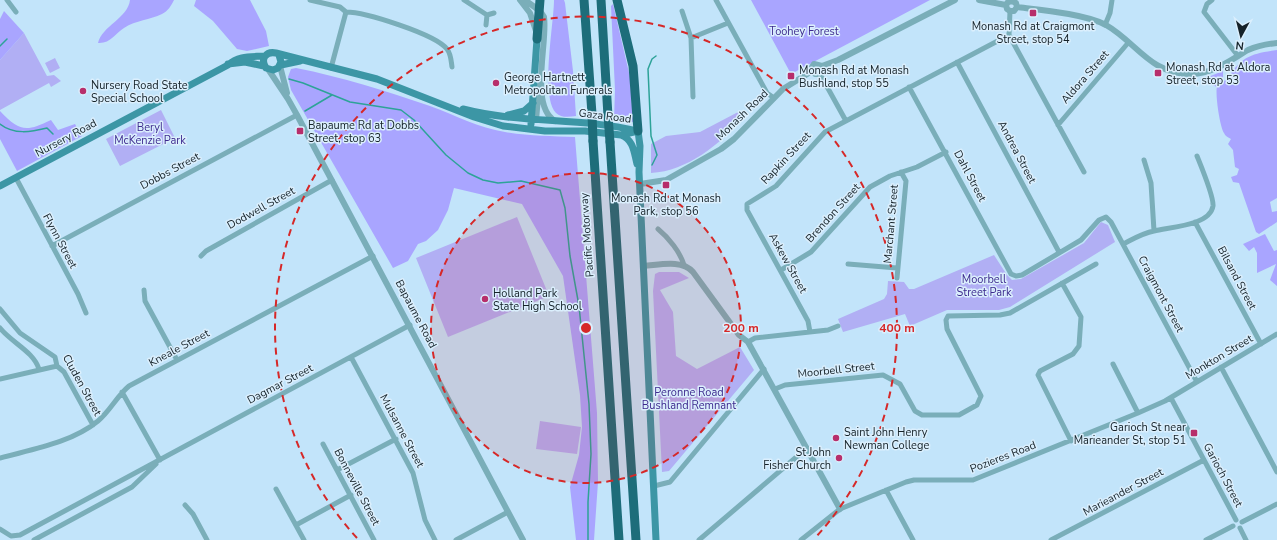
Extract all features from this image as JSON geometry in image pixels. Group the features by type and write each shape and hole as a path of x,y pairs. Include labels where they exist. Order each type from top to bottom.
{"highway":[{"path":"537,39 540,0"},
{"name":"Pacific Motorway","path":"584,0 619,540"},
{"path":"601,0 636,540"},
{"path":"617,0 633,66 638,131"}],"main road":[{"path":"533,130 537,39"},
{"path":"270,53 278,55 281,60 280,66 273,70 266,67 265,56 270,53"},
{"name":"Gaza Road","path":"278,55 378,79 491,123 533,130 585,131 621,135 638,131"},
{"name":"Nursery Road","path":"0,186 238,58 265,56"},
{"name":"Gaza Road","path":"280,66 302,61"},
{"name":"Nursery Road","path":"228,64 245,62 266,67"},
{"name":"Gaza Road","path":"440,103 498,117 614,127 638,131"},
{"path":"498,117 519,113 528,109 533,103"},
{"path":"638,131 640,146 639,172 656,540"},
{"path":"621,135 632,144 639,172"}],"street":[{"path":"7,0 16,12"},
{"path":"310,0 340,7 346,12 357,12 408,28 443,45 451,58 452,66"},
{"path":"464,0 487,15 494,13"},
{"path":"520,0 531,16 537,39"},
{"path":"525,0 539,10 543,15 545,22 541,73 534,120"},
{"path":"716,0 766,93 774,98"},
{"name":"Monash Road","path":"640,184 666,180 721,149 734,139 774,98 792,82 812,71 814,64 822,66 838,60 955,0"},
{"path":"979,0 1006,5"},
{"path":"1006,5 1012,0 1016,3 1017,7"},
{"path":"1105,25 1110,13 1112,0"},
{"path":"1212,0 1207,4 1204,12 1238,56"},
{"path":"1006,5 1007,9 1010,11 1008,35 1084,172"},
{"path":"1017,7 1081,17 1105,25 1158,67 1180,74 1199,74 1212,71 1238,56 1262,45 1277,43"},
{"path":"1010,11 1014,11 1017,7"},
{"path":"682,11 692,38 693,97"},
{"path":"332,68 346,12"},
{"path":"486,25 487,15"},
{"path":"692,38 728,23"},
{"name":"Rapkin Street","path":"746,204 776,186 825,132 1008,35"},
{"name":"Aldora Street","path":"1058,125 1128,43"},
{"name":"Andrea Street","path":"957,62 1059,252"},
{"name":"Bapaume Road","path":"280,66 288,98"},
{"path":"822,66 822,71 820,74 846,121"},
{"name":"Bapaume Road","path":"266,67 288,98 523,540"},
{"path":"812,71 815,74 820,74"},
{"path":"541,73 542,90 548,113 552,119 560,122"},
{"name":"Dahl Street","path":"909,87 946,152 1011,274 1016,276 1022,275 1059,252"},
{"name":"Dobbs Street","path":"52,246 297,115"},
{"name":"Brendon Street","path":"780,270 811,252 870,187 902,172 917,167 946,152"},
{"path":"1123,244 1136,237 1154,231 1195,222 1209,215 1213,204 1197,156"},
{"path":"1144,160 1151,183 1154,231"},
{"name":"Marchant Street","path":"897,278 906,181 902,172"},
{"name":"Flynn Street","path":"16,178 86,313"},
{"name":"Dodwell Street","path":"201,256 206,250 332,180"},
{"name":"Askew Street","path":"746,204 808,321 810,332"},
{"name":"Craigmont Street","path":"1059,252 1081,240 1099,220 1106,216 1123,244 1197,382"},
{"name":"Bilsand Street","path":"1195,222 1261,344"},
{"path":"658,229 667,237 682,258 684,265 693,272 739,335 748,342 840,509"},
{"name":"Kneale Street","path":"0,458 58,443 93,425 129,386 373,256"},
{"path":"848,264 897,268"},
{"name":"Moorbell Street","path":"775,389 785,385 884,375 900,384 913,408 918,413 926,415 959,415 977,405 981,396 947,329 946,320 948,316 1000,315 1010,313 1096,264"},
{"path":"644,266 684,265"},
{"path":"1062,283 1081,317 1079,346 1073,354 1040,371 1038,375 1071,440"},
{"path":"144,290 145,301 177,360"},
{"name":"Cluden Street","path":"0,309 20,333 55,357 57,366 64,372 93,425"},
{"name":"Dagmar Street","path":"0,529 14,536 22,534 410,326"},
{"path":"748,342 755,338 828,330 838,326"},
{"path":"0,328 8,338 35,358 39,369"},
{"name":"Monkton Street","path":"1171,398 1277,334"},
{"name":"Mulsanne Street","path":"351,357 413,473 425,520 435,540"},
{"path":"1113,364 1138,413"},
{"path":"0,379 57,366"},
{"path":"1221,367 1277,472"},
{"path":"654,486 670,482 764,369"},
{"path":"122,392 160,460"},
{"name":"Pozieres Road","path":"803,539 840,509 886,490 914,480 972,480 1138,413 1171,398"},
{"name":"Garioch Street","path":"1171,398 1236,520"},
{"path":"337,470 396,439"},
{"name":"Bonneville Street","path":"322,444 351,495 374,540"},
{"path":"699,540 807,448"},
{"name":"Dagmar Street","path":"34,540 132,487 160,460"},
{"name":"Marieander Street","path":"1051,540 1204,460"},
{"path":"276,489 304,540"},
{"path":"886,490 913,540"},
{"path":"296,525 351,495"},
{"path":"1246,540 1240,528 1242,522 1277,504"},
{"path":"185,505 193,514 207,540"},
{"path":"456,540 508,512"},
{"path":"1206,540 1233,526 1236,520 1240,520 1242,522"},
{"path":"1233,526 1237,529 1240,528"}],"green space":[{"path":"130,0 174,0 169,8 162,14 129,25 106,42 98,43 104,32 125,12"},
{"path":"196,0 250,0 266,31 269,46 247,51 237,49 213,21 194,6"},
{"path":"554,0 564,0 565,3 573,71 576,116 560,116 556,113 551,104 548,76"},
{"name":"Toohey Forest","path":"751,0 930,0 791,74"},
{"path":"613,4 630,77 633,122 614,120 615,90 611,6"},
{"path":"4,11 24,33 0,60 0,19"},
{"path":"24,33 47,76 54,75 61,81 51,87 49,83 0,110 0,60"},
{"path":"1277,50 1277,198 1270,202 1272,212 1277,211 1277,222 1259,234 1256,232 1239,183 1233,182 1231,177 1237,175 1239,169 1235,167 1233,150 1228,144 1231,139 1224,134 1222,130 1217,103 1217,87 1212,85 1208,77 1223,71 1223,81 1227,80 1242,61 1253,55"},
{"path":"55,58 60,68 50,73 45,63"},
{"path":"296,68 347,80 380,90 430,106 495,130 540,136 575,137 597,413 598,482 594,540 576,540 570,487 579,455 582,427 580,395 563,276 522,204 454,188 448,210 438,230 426,241 418,244 408,261 393,268 291,90 288,77 291,69"},
{"name":"Beryl McKenzie Park","path":"161,110 175,138 120,166 106,139"},
{"path":"0,111 13,123 24,128 35,127 51,120 58,130 75,124 82,136 17,171 0,139"},
{"path":"740,111 743,119 724,138 702,155 678,167 651,173 651,144 666,136 700,132"},
{"path":"517,217 549,296 448,337 416,258"},
{"name":"Moorbell Street Park","path":"1101,222 1108,225 1115,242 1010,307 999,310 947,310 910,326 905,314 843,332 838,319 884,299 887,294 888,281 904,282 909,289 914,289 994,255 1012,280 1021,279 1084,243"},
{"path":"1265,234 1274,251 1277,250 1277,286 1270,280 1276,264 1257,273 1257,253 1254,247 1249,251 1243,244"},
{"name":"Peronne Road Bushland Remnant","path":"659,272 679,272 689,278 660,290 673,312 676,356 697,369 740,347 754,370 669,471 662,472 653,291 655,274"},
{"path":"540,421 581,427 577,454 536,449"}],"waterway":[{"path":"0,46 7,39"},
{"path":"652,165 657,155 651,136 648,69 652,59 656,56"},
{"path":"289,79 350,102 401,110 414,120 446,155 468,173 483,180 498,183 521,181 560,190 565,208 570,256 579,306 589,404 591,454 588,502 588,540"},
{"path":"305,111 332,95"},
{"path":"0,124 11,130 23,132 47,128 53,134"}],"place":[{"name":"Monash Rd at Craigmont Street, stop 54","path":"1033,13"},
{"name":"Monash Rd at Aldora Street, stop 53","path":"1158,73"},
{"name":"Monash Rd at Monash Bushland, stop 55","path":"791,76"},
{"name":"George Hartnett Metropolitan Funerals","path":"496,83"},
{"name":"Nursery Road State Special School","path":"83,91"},
{"name":"Bapaume Rd at Dobbs Street, stop 63","path":"300,131"},
{"name":"Monash Rd at Monash Park, stop 56","path":"666,185"},
{"name":"Holland Park State High School","path":"485,299"},
{"name":"Garioch St near Marieander St, stop 51","path":"1194,433"},
{"name":"Saint John Henry Newman College","path":"836,438"},
{"name":"St John Fisher Church","path":"839,458"}]}
